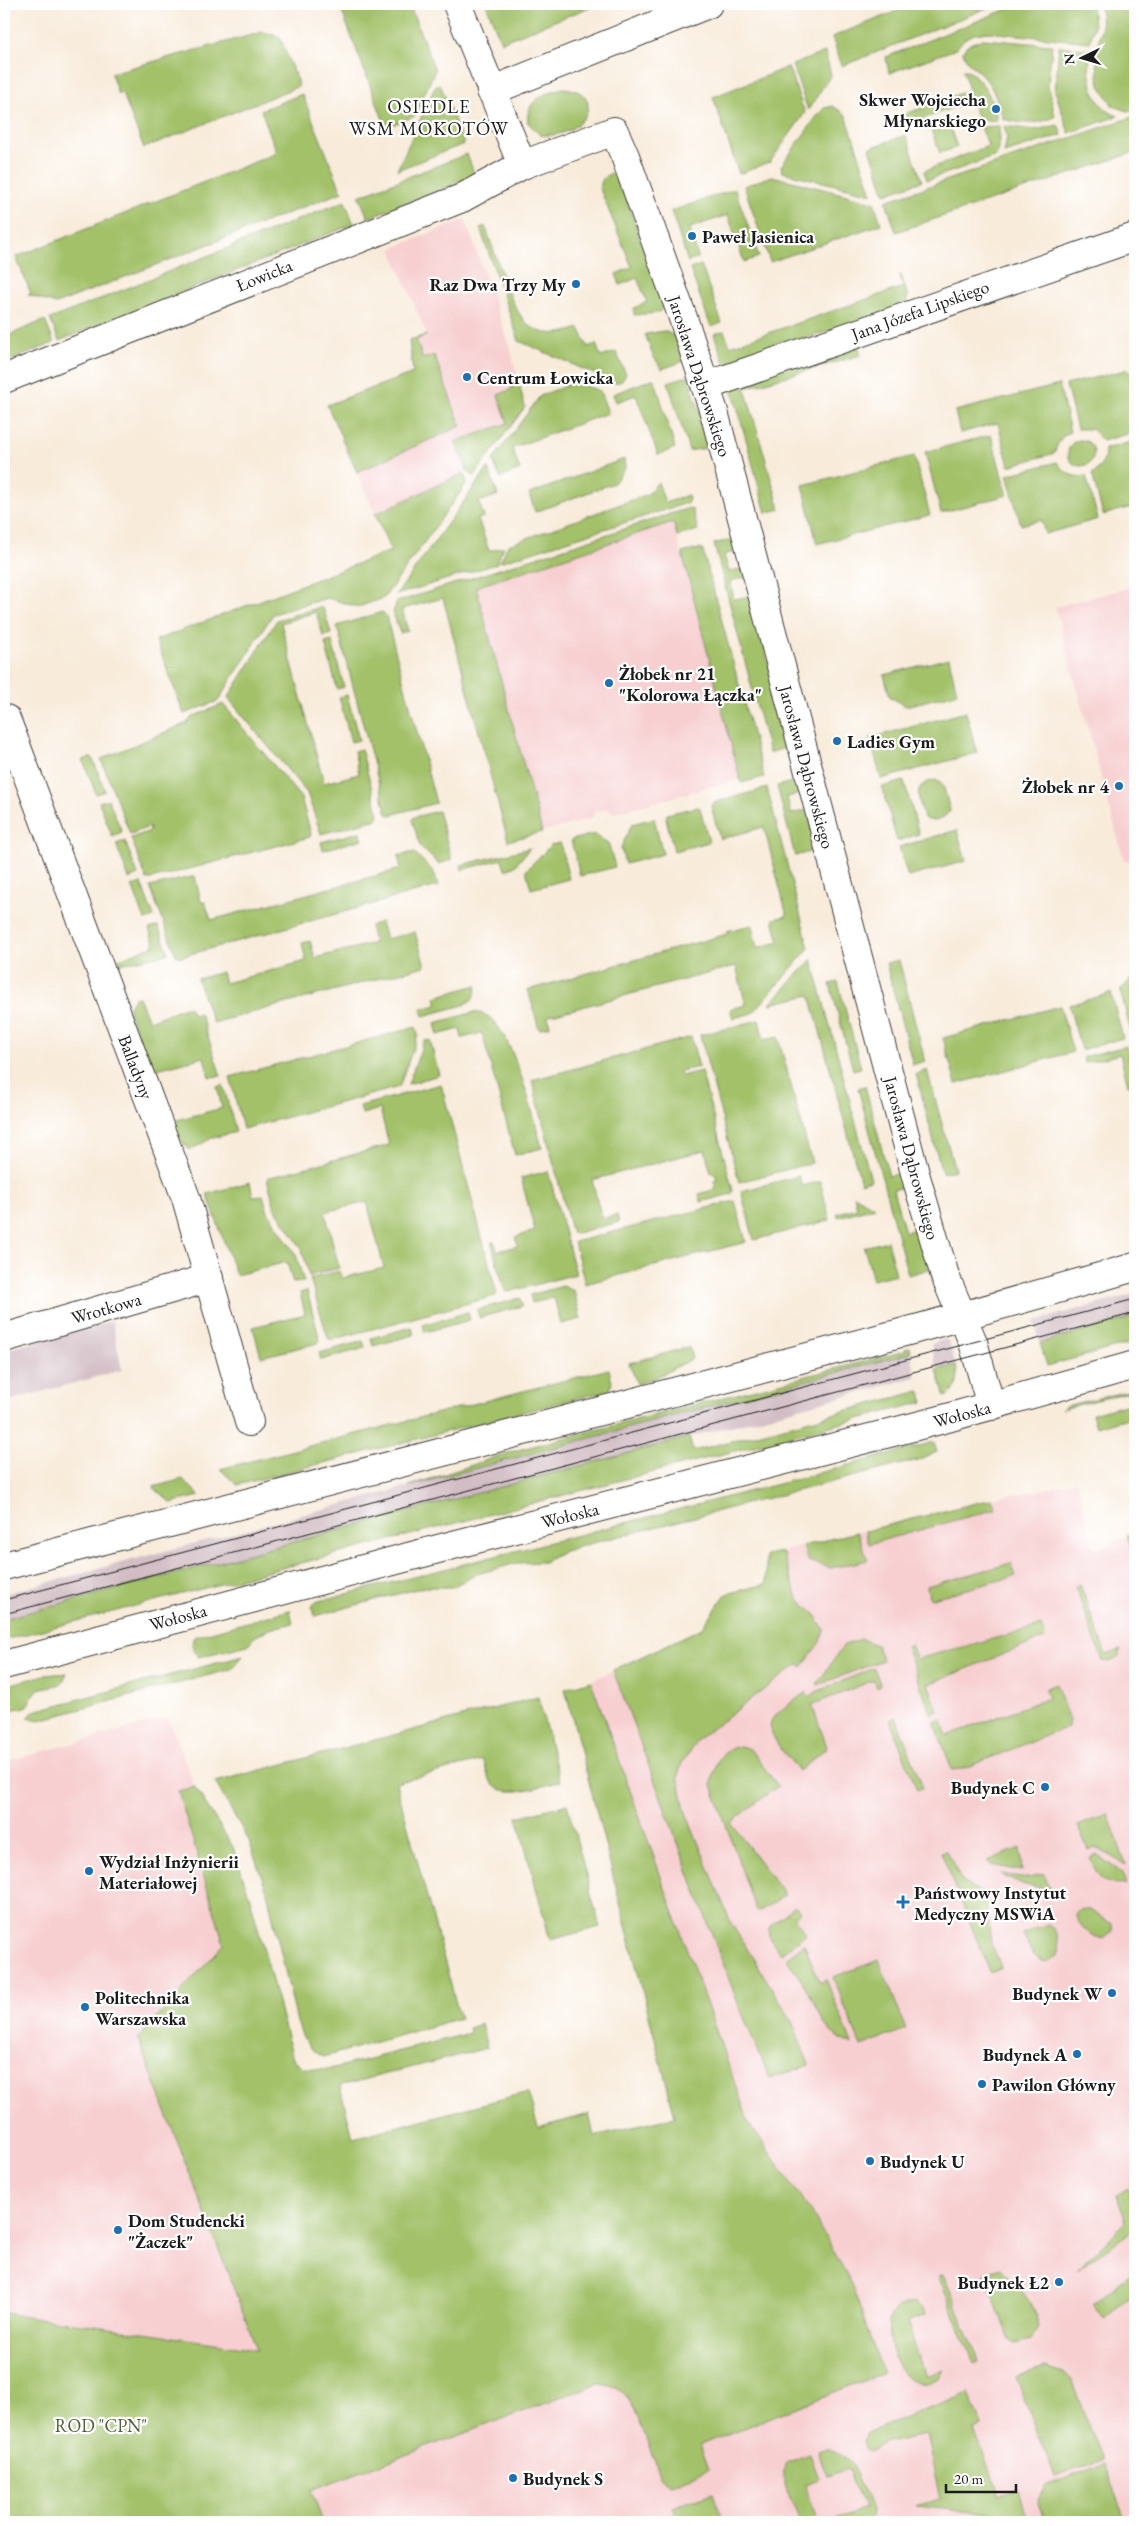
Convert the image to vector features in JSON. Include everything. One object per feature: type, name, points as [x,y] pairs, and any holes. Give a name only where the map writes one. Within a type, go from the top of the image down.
[{"type":"street","points":[[457,4],[522,165]]},
{"type":"street","points":[[491,91],[708,4]]},
{"type":"street","name":"Łowicka","points":[[4,379],[462,198],[522,165],[614,131]]},
{"type":"street","name":"Jarosława Dąbrowskiego","points":[[614,131],[628,165],[706,386],[914,1167],[945,1276],[962,1315],[991,1406]]},
{"type":"street","name":"Jana Józefa Lipskiego","points":[[706,386],[1135,237]]},
{"type":"street","name":"Balladyny","points":[[5,719],[186,1198],[248,1422]]},
{"type":"street","points":[[4,1566],[962,1315],[1135,1267]]},
{"type":"street","name":"Wrotkowa","points":[[4,1338],[209,1278]]},
{"type":"street","name":"Wołoska","points":[[4,1665],[444,1547],[991,1406],[1135,1365]]},
{"type":"shaded area","points":[[465,219],[510,347],[525,407],[483,465],[375,514],[327,405],[413,373],[409,340],[427,335],[391,249]]},
{"type":"shaded area","name":"Żłobek nr 21 \"Kolorowa Łączka\"","points":[[673,522],[740,779],[614,813],[607,809],[596,812],[591,819],[542,832],[476,587]]},
{"type":"shaded area","name":"Żłobek nr 4","points":[[1135,586],[1135,858],[1124,861],[1055,607]]},
{"type":"shaded area","points":[[1135,1294],[1135,1317],[1040,1343],[1034,1321]]},
{"type":"shaded area","points":[[112,1321],[122,1370],[4,1402],[4,1350]]},
{"type":"shaded area","points":[[945,1339],[949,1342],[956,1365],[937,1370],[931,1344]]},
{"type":"shaded area","points":[[911,1353],[916,1377],[4,1619],[4,1594]]},
{"type":"shaded area","name":"Państwowy Instytut Medyczny MSWiA","points":[[1077,1481],[1094,1550],[1135,1533],[1135,2522],[323,2522],[311,2490],[600,2383],[883,2373],[849,2278],[811,2212],[749,2123],[591,1681],[702,1628],[726,1594],[766,1584],[766,1555],[1005,1495],[1038,1491]]},
{"type":"shaded area","name":"Politechnika Warszawska","points":[[168,1718],[195,1787],[178,1792],[224,1944],[138,2039],[257,2349],[4,2313],[4,1762]]},
{"type":"green space","points":[[339,4],[409,4],[435,70],[415,116],[386,127]]},
{"type":"green space","points":[[486,4],[598,4],[501,42]]},
{"type":"green space","points":[[915,4],[997,4],[842,66],[832,37]]},
{"type":"green space","points":[[1020,4],[1092,4],[1094,27],[1090,42],[988,32],[974,34],[964,39],[956,49],[889,73],[886,57]]},
{"type":"green space","points":[[1100,4],[1135,4],[1135,109],[1128,111],[1113,106],[1099,84],[1096,53],[1102,26]]},
{"type":"green space","points":[[263,32],[280,37],[299,86],[144,148],[122,93],[118,94],[111,73]]},
{"type":"green space","points":[[983,39],[1052,45],[1048,85],[1055,117],[1029,123],[1003,119],[993,91],[983,76],[969,63],[963,52],[967,45]]},
{"type":"green space","points":[[1059,46],[1090,50],[1090,79],[1096,97],[1109,112],[1118,116],[1069,133],[1055,91]]},
{"type":"green space","points":[[825,52],[831,75],[808,110],[792,65]]},
{"type":"green space","points":[[788,67],[805,113],[770,162],[739,174],[713,97]]},
{"type":"green space","points":[[963,70],[973,74],[983,85],[991,98],[997,120],[979,121],[971,101],[907,125],[903,115],[969,90]]},
{"type":"green space","points":[[440,84],[464,144],[397,170],[436,85]]},
{"type":"green space","points":[[563,88],[577,91],[585,97],[588,106],[586,114],[579,123],[569,130],[556,135],[540,135],[528,123],[530,109],[533,103],[543,95]]},
{"type":"green space","points":[[302,94],[342,192],[56,304],[28,295],[31,294],[16,257],[277,153],[261,110]]},
{"type":"green space","points":[[833,106],[846,115],[872,194],[782,172],[781,166],[820,112],[824,108]]},
{"type":"green space","points":[[1135,116],[1135,152],[896,232],[886,201]]},
{"type":"green space","points":[[947,119],[957,147],[940,153],[929,125]]},
{"type":"green space","points":[[1058,125],[1062,135],[1004,153],[1007,138],[1004,126],[1035,130]]},
{"type":"green space","points":[[999,126],[1000,140],[996,156],[927,180],[924,171],[988,146],[981,127]]},
{"type":"green space","points":[[906,135],[922,181],[885,194],[870,148]]},
{"type":"green space","points":[[467,154],[475,176],[368,218],[359,196]]},
{"type":"green space","points":[[613,173],[618,175],[664,307],[658,313],[634,315],[634,308],[647,302],[637,278],[620,285],[616,274],[632,267],[600,189],[604,178]]},
{"type":"green space","points":[[772,176],[874,202],[881,224],[770,262],[744,186]]},
{"type":"green space","points":[[735,189],[759,257],[744,262],[728,215],[690,228],[698,258],[688,262],[671,211]]},
{"type":"green space","points":[[345,201],[354,224],[59,341],[50,319]]},
{"type":"green space","points":[[485,226],[508,291],[514,304],[528,324],[538,330],[549,333],[563,333],[579,328],[588,347],[596,344],[601,357],[616,352],[626,374],[622,381],[615,383],[519,341],[480,228]]},
{"type":"green space","points":[[701,265],[722,323],[711,327],[690,269]]},
{"type":"green space","points":[[900,275],[908,297],[904,306],[727,365],[724,362],[714,334],[724,331],[730,346],[903,287]]},
{"type":"green space","points":[[45,320],[54,343],[4,363],[4,337]]},
{"type":"green space","points":[[664,331],[675,336],[684,361],[662,369],[653,356],[645,334]]},
{"type":"green space","points":[[427,335],[416,340],[423,359],[434,355],[461,426],[357,472],[327,405],[413,373],[409,340]]},
{"type":"green space","points":[[857,342],[861,355],[745,388],[780,509],[766,513],[731,384]]},
{"type":"green space","points":[[1129,369],[1135,392],[1135,432],[1102,441],[1092,429],[1077,429],[1066,385]]},
{"type":"green space","points":[[688,376],[710,443],[707,448],[689,451],[668,382]]},
{"type":"green space","points":[[518,379],[525,407],[474,476],[468,471],[455,442],[508,423],[498,395],[512,389],[511,382]]},
{"type":"green space","points":[[652,379],[655,380],[675,448],[658,455],[636,395],[616,402],[613,394]]},
{"type":"green space","points":[[575,382],[600,391],[608,413],[512,448],[520,470],[500,478],[493,460],[540,396]]},
{"type":"green space","points":[[1059,385],[1070,432],[1060,440],[1055,453],[1009,466],[998,423],[960,433],[955,411]]},
{"type":"green space","points":[[991,435],[1007,495],[941,513],[925,452]]},
{"type":"green space","points":[[1081,440],[1090,444],[1094,453],[1090,462],[1081,466],[1072,462],[1068,453],[1072,444]]},
{"type":"green space","points":[[1135,441],[1135,506],[1103,515],[1092,474],[1102,463],[1105,457],[1105,449]]},
{"type":"green space","points":[[914,456],[930,515],[817,544],[803,485]]},
{"type":"green space","points":[[624,459],[625,468],[614,483],[535,512],[529,494]]},
{"type":"green space","points":[[1057,462],[1063,470],[1070,474],[1086,476],[1098,519],[1045,534],[1041,520],[1021,525],[1007,475]]},
{"type":"green space","points":[[488,468],[498,495],[479,502],[484,517],[478,519],[489,551],[504,547],[496,564],[396,595]]},
{"type":"green space","points":[[464,473],[467,483],[384,598],[358,607],[327,598],[273,614],[218,701],[184,714],[156,640],[391,551],[375,514]]},
{"type":"green space","points":[[658,482],[665,503],[688,495],[687,503],[500,562],[508,545],[648,494]]},
{"type":"green space","points":[[689,508],[692,509],[698,530],[677,536],[673,522],[476,587],[542,832],[508,841],[443,598],[402,609],[408,631],[400,633],[393,613],[397,602]]},
{"type":"green space","points":[[737,538],[740,550],[724,555],[729,572],[745,568],[747,577],[730,581],[734,599],[752,596],[789,747],[769,753],[714,544]]},
{"type":"green space","points":[[702,548],[764,777],[741,783],[682,553]]},
{"type":"green space","points":[[320,607],[324,610],[331,634],[323,636],[316,612],[281,623],[324,783],[359,774],[354,751],[361,749],[379,815],[377,819],[321,834],[307,793],[228,698],[277,620]]},
{"type":"green space","points":[[382,612],[386,616],[436,803],[390,815],[387,814],[337,626]]},
{"type":"green space","points":[[332,641],[344,687],[337,689],[325,643]]},
{"type":"green space","points":[[949,658],[957,693],[906,706],[890,697],[884,675]]},
{"type":"green space","points":[[347,695],[359,740],[351,742],[339,697]]},
{"type":"green space","points":[[223,704],[301,798],[311,834],[310,837],[147,880],[131,838],[150,831],[149,827],[130,834],[101,759],[187,723],[192,717]]},
{"type":"green space","points":[[966,712],[977,753],[881,779],[870,738]]},
{"type":"green space","points":[[92,757],[105,791],[96,794],[83,760]]},
{"type":"green space","points":[[799,780],[803,793],[787,797],[791,814],[807,810],[817,850],[795,856],[777,786]]},
{"type":"green space","points":[[936,780],[943,785],[950,810],[942,819],[932,821],[924,818],[918,793],[922,785]]},
{"type":"green space","points":[[904,781],[919,834],[897,841],[882,787]]},
{"type":"green space","points":[[767,788],[809,948],[753,1013],[733,1018],[730,1009],[746,1005],[736,966],[548,1016],[550,1026],[539,1029],[528,990],[727,934],[727,931],[752,925],[757,948],[779,942],[773,919],[787,916],[764,827],[720,839],[711,806],[713,803]]},
{"type":"green space","points":[[108,799],[122,832],[112,836],[99,802]]},
{"type":"green space","points":[[697,807],[700,808],[709,842],[674,851],[666,818],[667,814]]},
{"type":"green space","points":[[438,811],[452,860],[438,864],[420,846],[412,820],[414,817]]},
{"type":"green space","points":[[654,818],[663,854],[625,864],[621,848],[632,824]]},
{"type":"green space","points":[[957,830],[966,861],[908,877],[899,847]]},
{"type":"green space","points":[[360,832],[363,839],[323,850],[321,842]]},
{"type":"green space","points":[[594,834],[609,845],[615,867],[580,876],[571,840]]},
{"type":"green space","points":[[125,841],[138,875],[129,879],[116,844]]},
{"type":"green space","points":[[560,843],[569,879],[531,889],[526,870],[551,845]]},
{"type":"green space","points":[[530,848],[514,867],[505,870],[502,859],[462,870],[461,865]]},
{"type":"green space","points":[[414,852],[434,872],[438,886],[180,957],[176,955],[150,887],[195,876],[201,902],[205,902],[211,920],[401,869],[398,856]]},
{"type":"green space","points":[[141,883],[154,917],[145,920],[132,886]]},
{"type":"green space","points":[[381,922],[386,939],[415,932],[425,966],[213,1023],[197,979],[222,972],[225,983],[306,961],[302,943],[310,941],[315,958],[374,943],[370,926]]},
{"type":"green space","points":[[158,926],[168,951],[167,954],[120,964],[119,959],[155,945],[149,929]]},
{"type":"green space","points":[[812,959],[871,1180],[861,1183],[810,995],[770,1004]]},
{"type":"green space","points":[[899,960],[925,1061],[913,1065],[886,963]]},
{"type":"green space","points":[[1135,975],[1135,1047],[1120,990]]},
{"type":"green space","points":[[838,982],[861,1068],[853,1070],[830,984]]},
{"type":"green space","points":[[477,985],[474,998],[464,1005],[423,1016],[421,1009],[437,1005],[435,997]]},
{"type":"green space","points":[[1111,993],[1123,1038],[1081,1050],[1069,1005]]},
{"type":"green space","points":[[139,997],[149,1021],[185,1007],[189,1007],[193,1015],[200,1013],[221,1076],[209,1077],[204,1057],[157,1069],[173,1121],[222,1108],[217,1087],[223,1085],[236,1132],[212,1138],[190,1150],[178,1137],[129,1014],[129,1006],[134,998]]},
{"type":"green space","points":[[1060,1006],[1073,1052],[956,1084],[943,1038]]},
{"type":"green space","points":[[475,1012],[489,1017],[507,1041],[522,1078],[542,1148],[515,1155],[482,1033],[462,1038],[460,1029],[438,1035],[435,1023]]},
{"type":"green space","points":[[759,1020],[764,1040],[778,1037],[812,1163],[739,1182],[700,1035]]},
{"type":"green space","points":[[416,1027],[418,1035],[399,1087],[243,1129],[230,1077]]},
{"type":"green space","points":[[691,1037],[699,1067],[680,1071],[681,1076],[701,1071],[733,1191],[731,1194],[701,1202],[699,1194],[716,1189],[714,1181],[717,1180],[715,1173],[711,1173],[705,1150],[592,1180],[602,1219],[617,1215],[619,1222],[572,1234],[532,1080]]},
{"type":"green space","points":[[430,1040],[439,1075],[408,1084],[424,1041]]},
{"type":"green space","points":[[1126,1046],[1135,1083],[1128,1085],[1120,1054],[1084,1063],[1083,1057]]},
{"type":"green space","points":[[927,1070],[955,1170],[942,1173],[916,1074]]},
{"type":"green space","points":[[441,1084],[497,1294],[331,1340],[328,1338],[310,1279],[339,1271],[342,1278],[384,1268],[367,1202],[325,1212],[339,1268],[309,1276],[302,1249],[275,1208],[267,1178],[389,1145],[380,1109],[362,1114],[360,1106]]},
{"type":"green space","points":[[865,1086],[889,1176],[904,1172],[907,1186],[893,1190],[905,1232],[919,1228],[930,1269],[908,1275],[858,1088]]},
{"type":"green space","points":[[548,1171],[576,1274],[508,1292],[505,1291],[491,1242],[494,1241],[497,1251],[518,1246],[515,1237],[535,1231],[521,1178]]},
{"type":"green space","points":[[799,1176],[802,1186],[820,1181],[830,1220],[754,1240],[741,1191]]},
{"type":"green space","points":[[250,1182],[253,1196],[263,1195],[268,1212],[296,1255],[304,1282],[293,1283],[287,1262],[236,1275],[207,1194]]},
{"type":"green space","points":[[854,1195],[875,1207],[838,1217],[837,1213],[857,1208]]},
{"type":"green space","points":[[735,1201],[746,1242],[585,1284],[574,1242]]},
{"type":"green space","points":[[887,1241],[896,1274],[873,1280],[864,1247]]},
{"type":"green space","points":[[563,1286],[574,1291],[581,1319],[561,1324],[554,1298],[532,1303],[530,1295]]},
{"type":"green space","points":[[307,1291],[320,1340],[318,1343],[261,1357],[253,1327],[305,1314],[300,1293]]},
{"type":"green space","points":[[520,1298],[522,1306],[479,1318],[477,1310]]},
{"type":"green space","points":[[468,1312],[470,1320],[425,1332],[423,1325]]},
{"type":"green space","points":[[1135,1317],[1135,1342],[1047,1366],[1040,1343]]},
{"type":"green space","points":[[412,1327],[414,1335],[373,1346],[371,1338]]},
{"type":"green space","points":[[363,1341],[365,1348],[321,1360],[319,1353]]},
{"type":"green space","points":[[689,1347],[692,1359],[655,1378],[637,1384],[629,1363]]},
{"type":"green space","points":[[910,1347],[911,1353],[409,1486],[514,1451],[905,1351],[905,1349]]},
{"type":"green space","points":[[956,1365],[957,1384],[953,1391],[945,1397],[937,1370]]},
{"type":"green space","points":[[609,1369],[612,1383],[610,1390],[237,1485],[220,1469]]},
{"type":"green space","points":[[1135,1389],[1135,1395],[1129,1392],[1062,1409],[1065,1406]]},
{"type":"green space","points":[[920,1391],[924,1402],[4,1640],[4,1619],[689,1437],[693,1451]]},
{"type":"green space","points":[[1129,1404],[1135,1408],[1135,1416],[1096,1427],[1092,1414]]},
{"type":"green space","points":[[934,1442],[937,1452],[922,1459],[581,1546],[565,1551],[544,1562],[517,1563],[477,1574],[452,1587],[424,1587],[315,1616],[312,1607],[315,1602],[782,1483]]},
{"type":"green space","points":[[183,1479],[200,1496],[171,1503],[153,1487]]},
{"type":"green space","points":[[992,1499],[996,1509],[869,1544],[865,1531]]},
{"type":"green space","points":[[857,1532],[868,1560],[831,1568],[808,1561],[803,1546]]},
{"type":"green space","points":[[1135,1533],[1135,1559],[1127,1535]]},
{"type":"green space","points":[[782,1552],[798,1599],[816,1615],[824,1630],[820,1642],[802,1667],[798,1664],[697,1740],[682,1763],[678,1775],[685,1810],[731,1923],[791,2019],[809,2065],[770,2079],[739,2006],[613,1670],[702,1628],[726,1594],[766,1584],[766,1555]]},
{"type":"green space","points":[[1011,1563],[1016,1576],[929,1599],[927,1586]]},
{"type":"green space","points":[[1080,1584],[1106,1655],[1121,1650],[1115,1660],[1103,1661],[1075,1586]]},
{"type":"green space","points":[[290,1610],[293,1623],[262,1632],[248,1645],[198,1657],[192,1646],[193,1638],[197,1636]]},
{"type":"green space","points":[[1041,1626],[1045,1638],[928,1684],[938,1711],[931,1714],[906,1646],[911,1644],[917,1659]]},
{"type":"green space","points":[[861,1639],[876,1645],[883,1660],[818,1685],[844,1645]]},
{"type":"green space","points":[[243,1656],[232,1669],[40,1720],[28,1718],[34,1711]]},
{"type":"green space","points":[[874,1668],[881,1686],[877,1688],[874,1680],[812,1705],[827,1747],[799,1771],[773,1737],[771,1723],[774,1717],[806,1692],[810,1697],[816,1692]]},
{"type":"green space","points":[[67,1673],[62,1684],[38,1689],[26,1707],[4,1711],[4,1686],[45,1675]]},
{"type":"green space","name":"ROD \"CPN\"","points":[[591,1681],[749,2123],[811,2212],[849,2278],[883,2373],[700,2445],[709,2469],[670,2484],[660,2478],[637,2416],[625,2395],[617,2388],[600,2383],[311,2490],[323,2522],[4,2522],[4,2313],[257,2349],[138,2039],[224,1944],[178,1791],[195,1787],[233,1847],[250,1898],[293,2059],[304,2068],[330,2069],[470,2033],[468,2028],[481,2024],[487,2048],[340,2086],[353,2138],[528,2092],[538,2128],[589,2114],[594,2136],[675,2117],[565,1689]]},
{"type":"green space","points":[[1056,1684],[1069,1720],[1068,1727],[962,1769],[952,1770],[934,1722],[941,1719],[947,1736],[1048,1698],[1044,1689]]},
{"type":"green space","points":[[538,1697],[560,1782],[513,1791],[497,1788],[488,1777],[483,1760],[396,1783],[460,2018],[324,2057],[313,2051],[306,2043],[297,2022],[267,1892],[249,1841],[215,1782]]},
{"type":"green space","points":[[896,1717],[923,1788],[917,1790],[890,1720]]},
{"type":"green space","points":[[740,1746],[750,1749],[778,1786],[731,1823],[785,1895],[760,1911],[756,1910],[754,1905],[712,1785],[714,1772],[719,1760],[727,1751]]},
{"type":"green space","points":[[567,1804],[600,1927],[550,1940],[517,1817]]},
{"type":"green space","points":[[1108,1814],[1126,1865],[1095,1847],[1088,1850],[1078,1826]]},
{"type":"green space","points":[[1020,1848],[1022,1871],[991,1865],[987,1861]]},
{"type":"green space","points":[[947,1851],[962,1882],[985,1896],[991,1943],[1001,1967],[990,1972],[941,1852]]},
{"type":"green space","points":[[1097,1855],[1122,1873],[1126,1884],[1112,1884],[1099,1875],[1090,1858]]},
{"type":"green space","points":[[1000,1874],[1029,1878],[1044,1874],[1051,1889],[1025,1885]]},
{"type":"green space","points":[[795,1906],[800,1912],[794,1918],[806,1934],[781,1954],[771,1941],[769,1934],[770,1926]]},
{"type":"green space","points":[[1079,1909],[1090,1910],[1112,1924],[1113,1931],[1104,1939],[1094,1936],[1082,1927],[1077,1918],[1075,1914]]},
{"type":"green space","points":[[1048,1924],[1056,1934],[1059,1947],[1057,1956],[1047,1962],[1034,1955],[1023,1934]]},
{"type":"green space","points":[[804,1944],[820,1983],[826,1979],[852,2044],[834,2035],[829,2030],[807,1990],[786,1958]]},
{"type":"green space","points":[[879,1960],[906,2029],[861,2046],[833,1977]]},
{"type":"green space","points":[[1128,2188],[1135,2205],[1135,2229],[1076,2270],[1126,2222],[1117,2195]]},
{"type":"green space","points":[[1000,2268],[1019,2288],[1033,2309],[1039,2327],[1031,2340],[1014,2344],[1010,2340],[984,2274]]},
{"type":"green space","points":[[1135,2271],[1135,2294],[1103,2318],[1092,2303]]},
{"type":"green space","points":[[943,2273],[979,2361],[974,2363],[938,2275]]},
{"type":"green space","points":[[914,2302],[923,2308],[925,2315],[907,2322],[925,2376],[943,2369],[938,2378],[926,2383],[916,2382],[907,2377],[900,2369],[890,2346],[889,2323],[891,2316],[898,2306]]},
{"type":"green space","points":[[1044,2367],[1064,2373],[1071,2381],[1102,2460],[1055,2477],[1015,2377]]},
{"type":"green space","points":[[969,2393],[982,2426],[974,2430],[999,2495],[1018,2488],[1027,2522],[1016,2522],[991,2514],[915,2506],[940,2499],[926,2434],[883,2443],[871,2452],[866,2449],[863,2441],[867,2433]]},
{"type":"green space","points":[[827,2448],[837,2452],[851,2465],[861,2484],[872,2513],[870,2522],[826,2522],[864,2509],[848,2469],[827,2476],[818,2451]]},
{"type":"green space","points":[[810,2454],[819,2479],[805,2484],[819,2522],[800,2522],[785,2485],[784,2470],[786,2463]]},
{"type":"green space","points":[[1104,2464],[1126,2522],[1046,2522],[1038,2500],[1045,2486]]},
{"type":"green space","points":[[713,2493],[724,2522],[679,2522],[673,2507]]},
{"type":"tram line","points":[[4,1600],[1135,1299]]},
{"type":"tram line","points":[[4,1614],[1135,1313]]},
{"type":"place","name":"Skwer Wojciecha Młynarskiego","points":[[996,109]]},
{"type":"place","name":"Paweł Jasienica","points":[[692,236]]},
{"type":"place","name":"Raz Dwa Trzy My","points":[[576,284]]},
{"type":"place","name":"Centrum Łowicka","points":[[467,377]]},
{"type":"place","name":"Żłobek nr 21 \"Kolorowa Łączka\"","points":[[609,683]]},
{"type":"place","name":"Ladies Gym","points":[[837,741]]},
{"type":"place","name":"Żłobek nr 4","points":[[1119,786]]},
{"type":"place","name":"Budynek C","points":[[1045,1787]]},
{"type":"place","name":"Wydział Inżynierii Materiałowej","points":[[89,1871]]},
{"type":"place","name":"Państwowy Instytut Medyczny MSWiA","points":[[903,1902]]},
{"type":"place","name":"Budynek W","points":[[1112,1993]]},
{"type":"place","name":"Politechnika Warszawska","points":[[85,2007]]},
{"type":"place","name":"Budynek A","points":[[1077,2054]]},
{"type":"place","name":"Pawilon Główny","points":[[982,2084]]},
{"type":"place","name":"Budynek U","points":[[870,2161]]},
{"type":"place","name":"Dom Studencki \"Żaczek\"","points":[[118,2230]]},
{"type":"place","name":"Budynek Ł2","points":[[1059,2282]]},
{"type":"place","name":"Budynek S","points":[[513,2478]]},
{"type":"district","name":"OSIEDLE WSM MOKOTÓW","points":[[429,117]]}]
